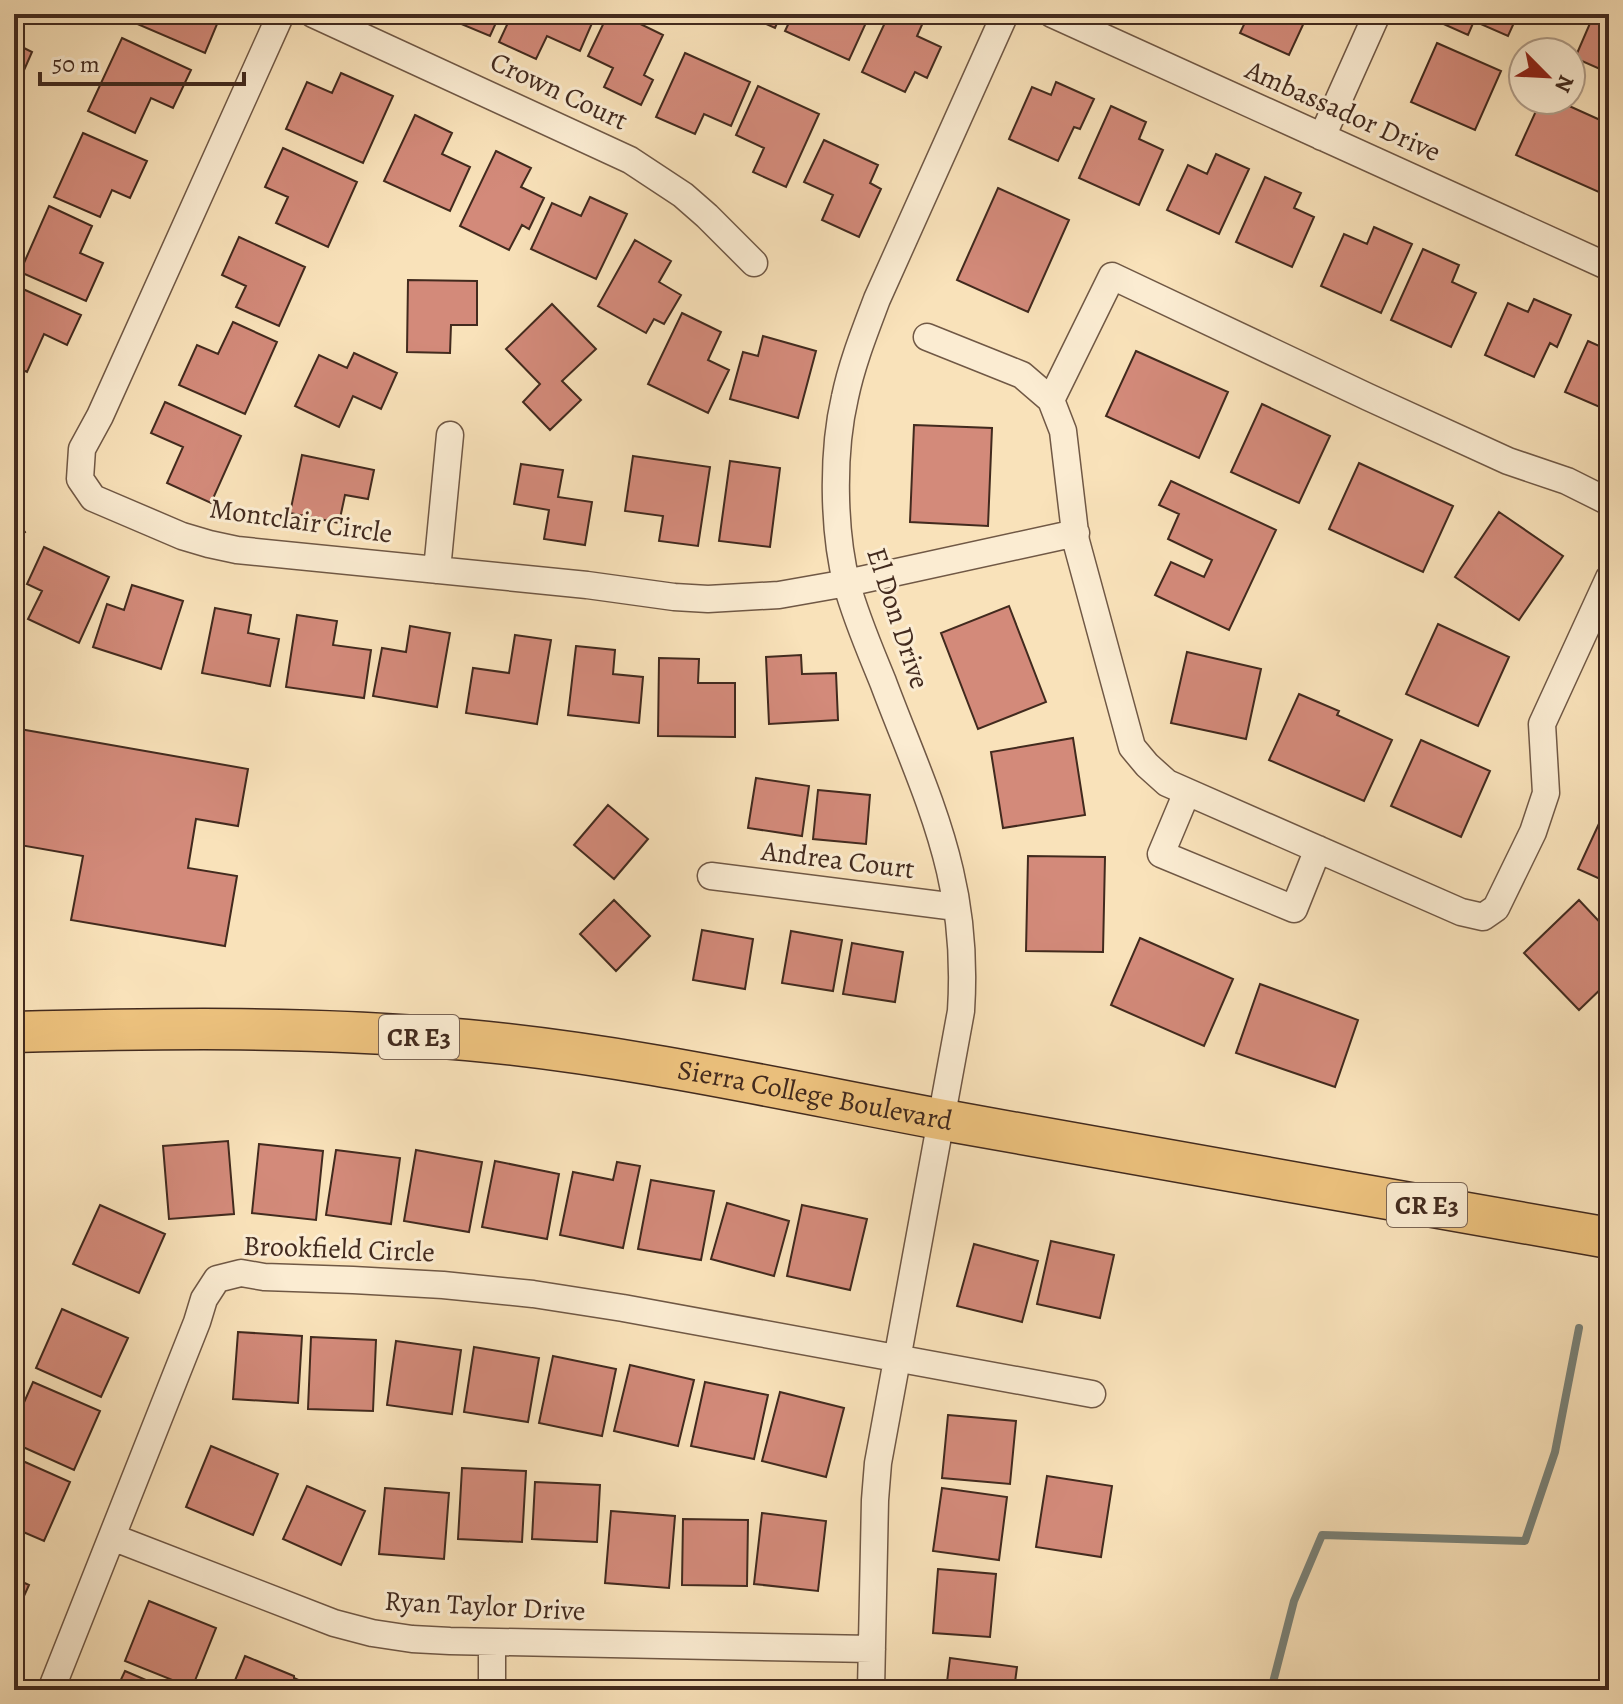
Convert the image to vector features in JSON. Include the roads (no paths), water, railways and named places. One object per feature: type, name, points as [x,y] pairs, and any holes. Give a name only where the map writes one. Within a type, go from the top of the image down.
[{"type":"main road","name":"Sierra College Boulevard","points":[[14,1032],[309,1030],[466,1040],[641,1063],[1609,1238]]},
{"type":"street","name":"Montclair Circle","points":[[281,14],[100,416],[82,449],[80,479],[93,498],[182,536],[268,554],[708,599],[779,595],[847,583],[1076,533]]},
{"type":"street","name":"Crown Court","points":[[313,14],[630,160],[683,195],[754,263]]},
{"type":"street","name":"El Don Drive","points":[[941,1119],[961,1011],[961,937],[951,874],[932,810],[847,583],[837,511],[839,440],[852,368],[877,299],[1005,14]]},
{"type":"street","name":"Ambassador Drive","points":[[1052,14],[1609,267]]},
{"type":"street","points":[[1322,137],[1377,14]]},
{"type":"street","points":[[1051,400],[1112,276],[1382,404],[1508,461],[1567,481],[1609,502]]},
{"type":"street","points":[[927,337],[1022,375],[1051,400],[1063,431],[1076,533],[1132,747],[1147,765],[1167,783],[1461,912],[1483,917],[1496,908],[1533,832],[1546,793],[1542,724],[1603,606],[1609,578]]},
{"type":"street","points":[[437,570],[450,435]]},
{"type":"street","points":[[1187,792],[1161,854],[1294,909],[1318,849]]},
{"type":"street","name":"Andrea Court","points":[[711,876],[956,907]]},
{"type":"street","points":[[871,1690],[878,1463],[941,1119]]},
{"type":"street","name":"Brookfield Circle","points":[[51,1690],[204,1299],[217,1279],[241,1273],[533,1294],[1092,1394]]},
{"type":"street","name":"Ryan Taylor Drive","points":[[112,1537],[297,1611],[372,1633],[412,1639],[872,1649]]},
{"type":"street","points":[[492,1642],[492,1690]]},
{"type":"waterway","points":[[1271,1690],[1294,1601],[1322,1535],[1525,1541],[1555,1452],[1579,1328]]}]
